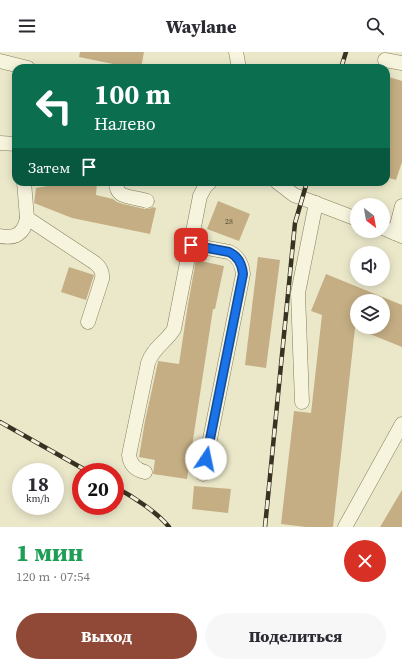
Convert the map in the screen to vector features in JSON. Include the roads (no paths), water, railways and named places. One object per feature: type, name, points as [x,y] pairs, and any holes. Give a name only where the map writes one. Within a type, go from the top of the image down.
[{"type":"street","points":[[236,52],[238,64]]},
{"type":"street","points":[[385,60],[402,64]]},
{"type":"street","points":[[0,61],[12,64]]},
{"type":"street","points":[[0,143],[12,144]]},
{"type":"street","points":[[0,236],[11,237],[20,233],[26,225],[24,186]]},
{"type":"street","points":[[116,186],[118,192],[122,195],[147,201]]},
{"type":"street","points":[[145,472],[132,465],[129,455],[148,363],[152,354],[174,329],[200,196],[206,186]]},
{"type":"street","points":[[282,186],[294,195],[350,216]]},
{"type":"street","points":[[302,402],[298,293],[316,203]]},
{"type":"street","points":[[393,232],[402,206]]},
{"type":"street","points":[[26,218],[95,263],[101,270],[102,279],[88,322]]},
{"type":"street","points":[[191,245],[234,254],[243,268],[203,474]]},
{"type":"street","points":[[345,527],[402,424]]},
{"type":"railway","points":[[342,64],[346,52]]},
{"type":"railway","points":[[265,527],[295,223],[306,186]]},
{"type":"railway","points":[[0,422],[73,463]]},
{"type":"railway","points":[[124,492],[144,505],[164,521],[169,527]]}]
